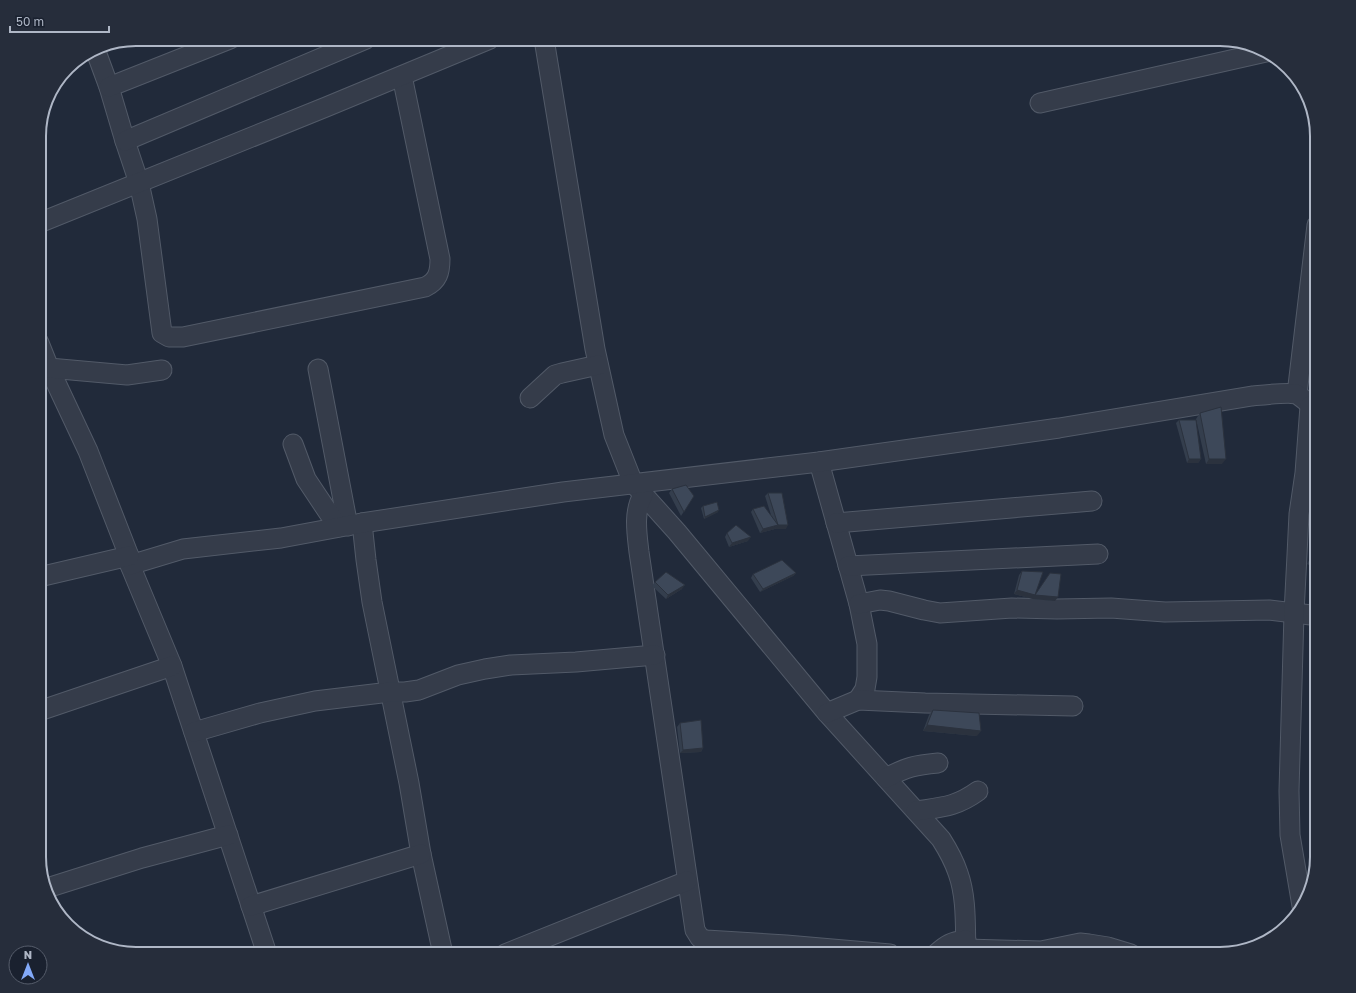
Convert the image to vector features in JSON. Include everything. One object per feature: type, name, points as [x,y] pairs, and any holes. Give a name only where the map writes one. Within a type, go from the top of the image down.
[{"type":"street","points":[[109,87],[212,46]]},
{"type":"street","points":[[125,141],[349,46]]},
{"type":"street","points":[[46,220],[473,46]]},
{"type":"street","points":[[545,46],[598,365],[614,435],[638,489],[677,532],[827,713],[941,839],[951,855],[963,891],[966,947]]},
{"type":"street","points":[[1040,103],[1257,54]]},
{"type":"street","points":[[97,55],[109,87],[139,183],[147,219],[162,333],[169,337],[183,337],[425,287],[433,283],[438,276],[440,259],[402,76]]},
{"type":"street","points":[[46,360],[88,450],[129,561],[172,666],[265,947]]},
{"type":"street","points":[[1303,891],[1290,836],[1289,791],[1294,613],[1299,514],[1305,473],[1310,363]]},
{"type":"street","points":[[530,398],[555,375],[562,372],[598,365]]},
{"type":"street","points":[[49,368],[127,375],[162,370]]},
{"type":"street","points":[[318,369],[349,525],[366,560],[371,595],[409,783],[421,854],[441,947]]},
{"type":"street","points":[[46,576],[129,561],[183,549],[281,538],[349,525],[563,492],[638,489],[1059,428],[1252,396],[1277,394],[1308,403]]},
{"type":"street","points":[[293,444],[306,479],[349,525]]},
{"type":"street","points":[[819,462],[859,604],[867,644],[868,664],[865,690],[858,700]]},
{"type":"street","points":[[638,489],[639,502],[636,526],[695,930],[700,938],[706,940],[809,947]]},
{"type":"street","points":[[836,523],[1092,501]]},
{"type":"street","points":[[848,566],[1098,554]]},
{"type":"street","points":[[859,604],[880,600],[940,613],[1012,608],[1111,608],[1165,612],[1269,610],[1310,615]]},
{"type":"street","points":[[194,732],[260,712],[315,701],[419,690],[458,675],[511,664],[576,662],[655,655]]},
{"type":"street","points":[[46,709],[172,666]]},
{"type":"street","points":[[827,713],[858,700],[1072,706]]},
{"type":"street","points":[[886,778],[912,766],[938,763]]},
{"type":"street","points":[[916,811],[954,804],[968,799],[978,791]]},
{"type":"street","points":[[51,887],[155,854],[228,835]]},
{"type":"street","points":[[251,906],[421,854]]},
{"type":"street","points":[[522,947],[687,881]]},
{"type":"street","points":[[944,947],[953,941],[964,947]]},
{"type":"street","points":[[1060,947],[1080,943],[1108,947]]},
{"type":"building","points":[[1221,407],[1226,459],[1209,459],[1200,413]]},
{"type":"building","points":[[1179,420],[1196,420],[1201,459],[1189,459]]},
{"type":"building","points":[[686,485],[694,496],[684,512],[672,489]]},
{"type":"building","points":[[768,493],[782,493],[788,525],[778,525]]},
{"type":"building","points":[[717,502],[719,510],[705,517],[703,506]]},
{"type":"building","points":[[764,506],[778,525],[763,529],[753,509]]},
{"type":"building","points":[[736,525],[751,537],[732,543],[727,533]]},
{"type":"building","points":[[782,560],[796,573],[763,589],[753,574]]},
{"type":"building","points":[[1022,571],[1043,572],[1035,595],[1017,590]]},
{"type":"building","points":[[666,572],[685,585],[668,595],[655,582]]},
{"type":"building","points":[[1050,573],[1061,574],[1058,597],[1035,595]]},
{"type":"building","points":[[933,710],[979,713],[981,731],[927,725]]},
{"type":"building","points":[[701,720],[703,748],[683,750],[680,723]]}]
